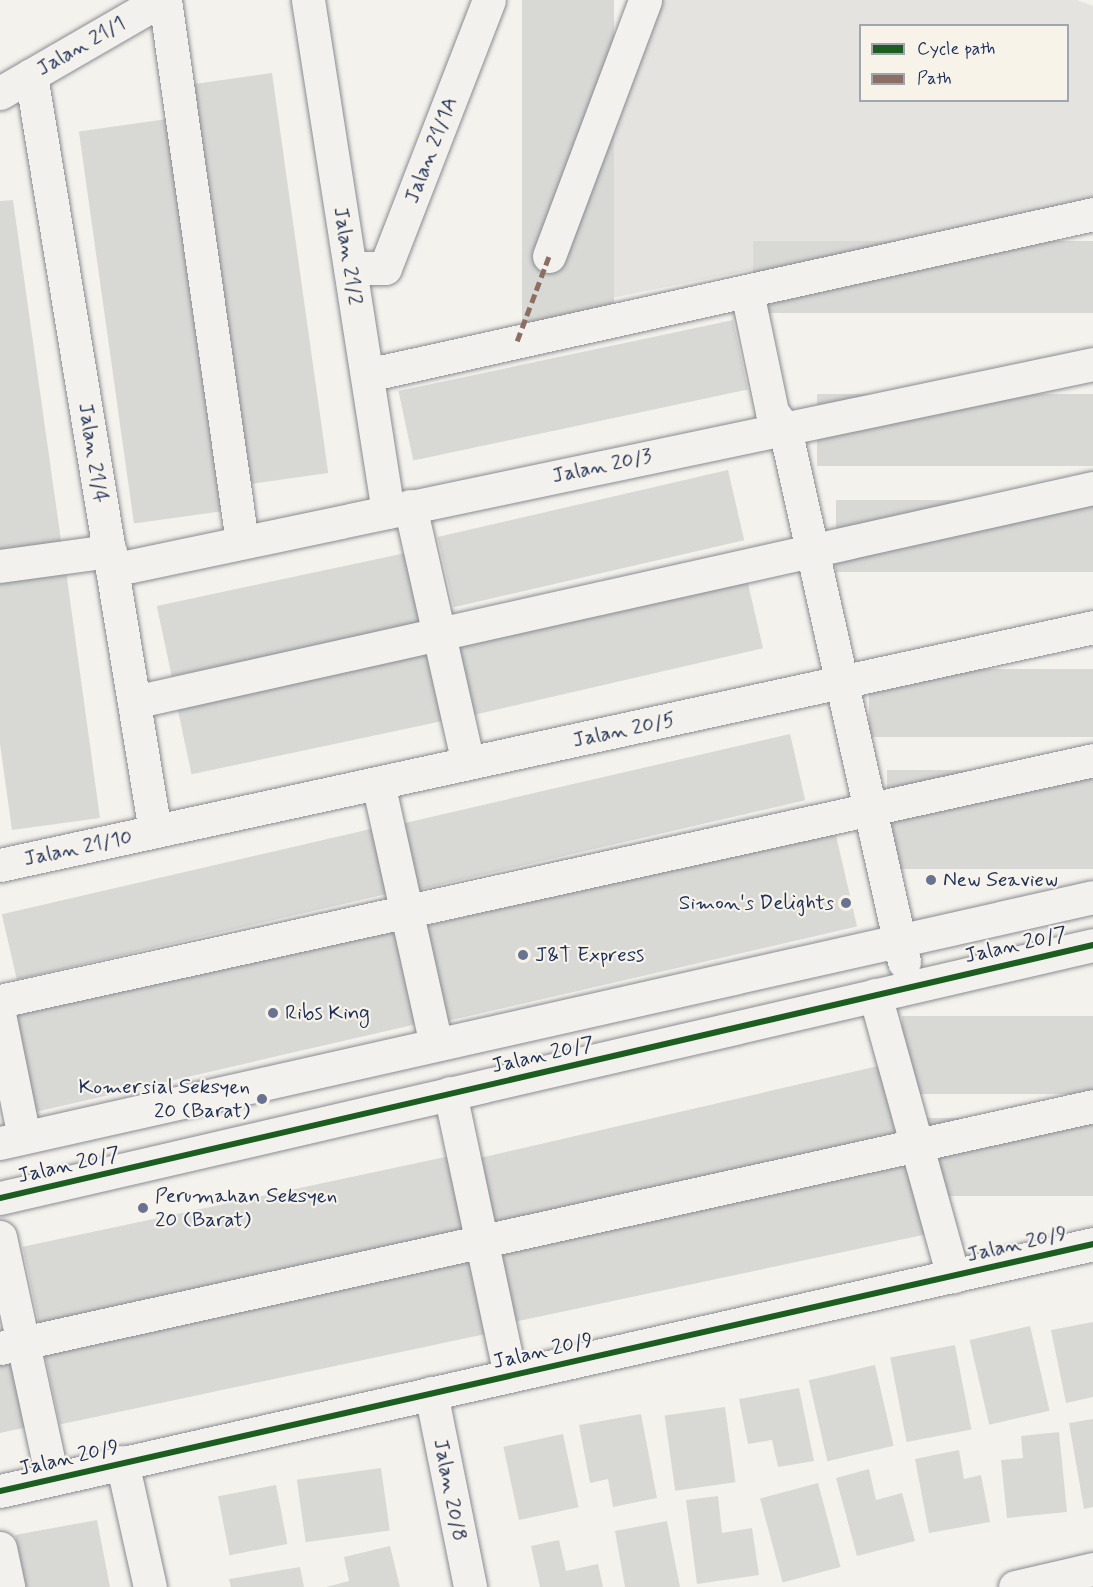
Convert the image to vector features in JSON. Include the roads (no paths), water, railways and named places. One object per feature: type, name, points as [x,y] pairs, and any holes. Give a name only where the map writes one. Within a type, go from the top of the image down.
[{"type":"street","name":"Jalan 21/1","points":[[0,93],[163,0]]},
{"type":"street","points":[[163,0],[242,542]]},
{"type":"street","name":"Jalan 21/2","points":[[308,0],[367,375],[399,509],[438,633],[468,763]]},
{"type":"street","name":"Jalan 21/1A","points":[[350,268],[385,268],[489,0]]},
{"type":"street","points":[[549,256],[645,0]]},
{"type":"street","name":"Jalan 21/4","points":[[31,75],[155,831]]},
{"type":"street","points":[[367,375],[1093,214]]},
{"type":"street","points":[[747,292],[772,412],[786,429],[909,987]]},
{"type":"street","name":"Jalan 20/3","points":[[0,566],[111,561],[242,542],[1093,364]]},
{"type":"street","points":[[134,702],[1093,488]]},
{"type":"street","name":"Jalan 20/5","points":[[155,831],[1093,627]]},
{"type":"street","points":[[0,1001],[1093,760]]},
{"type":"street","points":[[378,783],[436,1044]]},
{"type":"street","name":"Jalan 21/10","points":[[0,865],[155,831]]},
{"type":"street","name":"Jalan 20/7","points":[[12,1140],[1093,897]]},
{"type":"street","name":"Jalan 20/7","points":[[0,1198],[1093,945]]},
{"type":"street","points":[[875,995],[954,1276]]},
{"type":"street","points":[[0,1019],[12,1140]]},
{"type":"street","points":[[450,1094],[510,1375]]},
{"type":"street","points":[[11,1345],[1093,1106]]},
{"type":"street","points":[[0,1237],[11,1345],[52,1478]]},
{"type":"street","name":"Jalan 20/9","points":[[0,1491],[1093,1244]]},
{"type":"street","name":"Jalan 20/8","points":[[431,1393],[470,1587]]},
{"type":"street","points":[[122,1462],[150,1587]]},
{"type":"street","points":[[0,1548],[8,1587]]},
{"type":"street","points":[[1033,1585],[1093,1569]]},
{"type":"place","name":"New Seaview","points":[[931,880]]},
{"type":"place","name":"Simon's Delights","points":[[846,903]]},
{"type":"place","name":"J&T Express","points":[[523,955]]},
{"type":"place","name":"Ribs King","points":[[273,1013]]},
{"type":"place","name":"Komersial Seksyen 20 (Barat)","points":[[262,1099]]},
{"type":"place","name":"Perumahan Seksyen 20 (Barat)","points":[[143,1208]]}]
